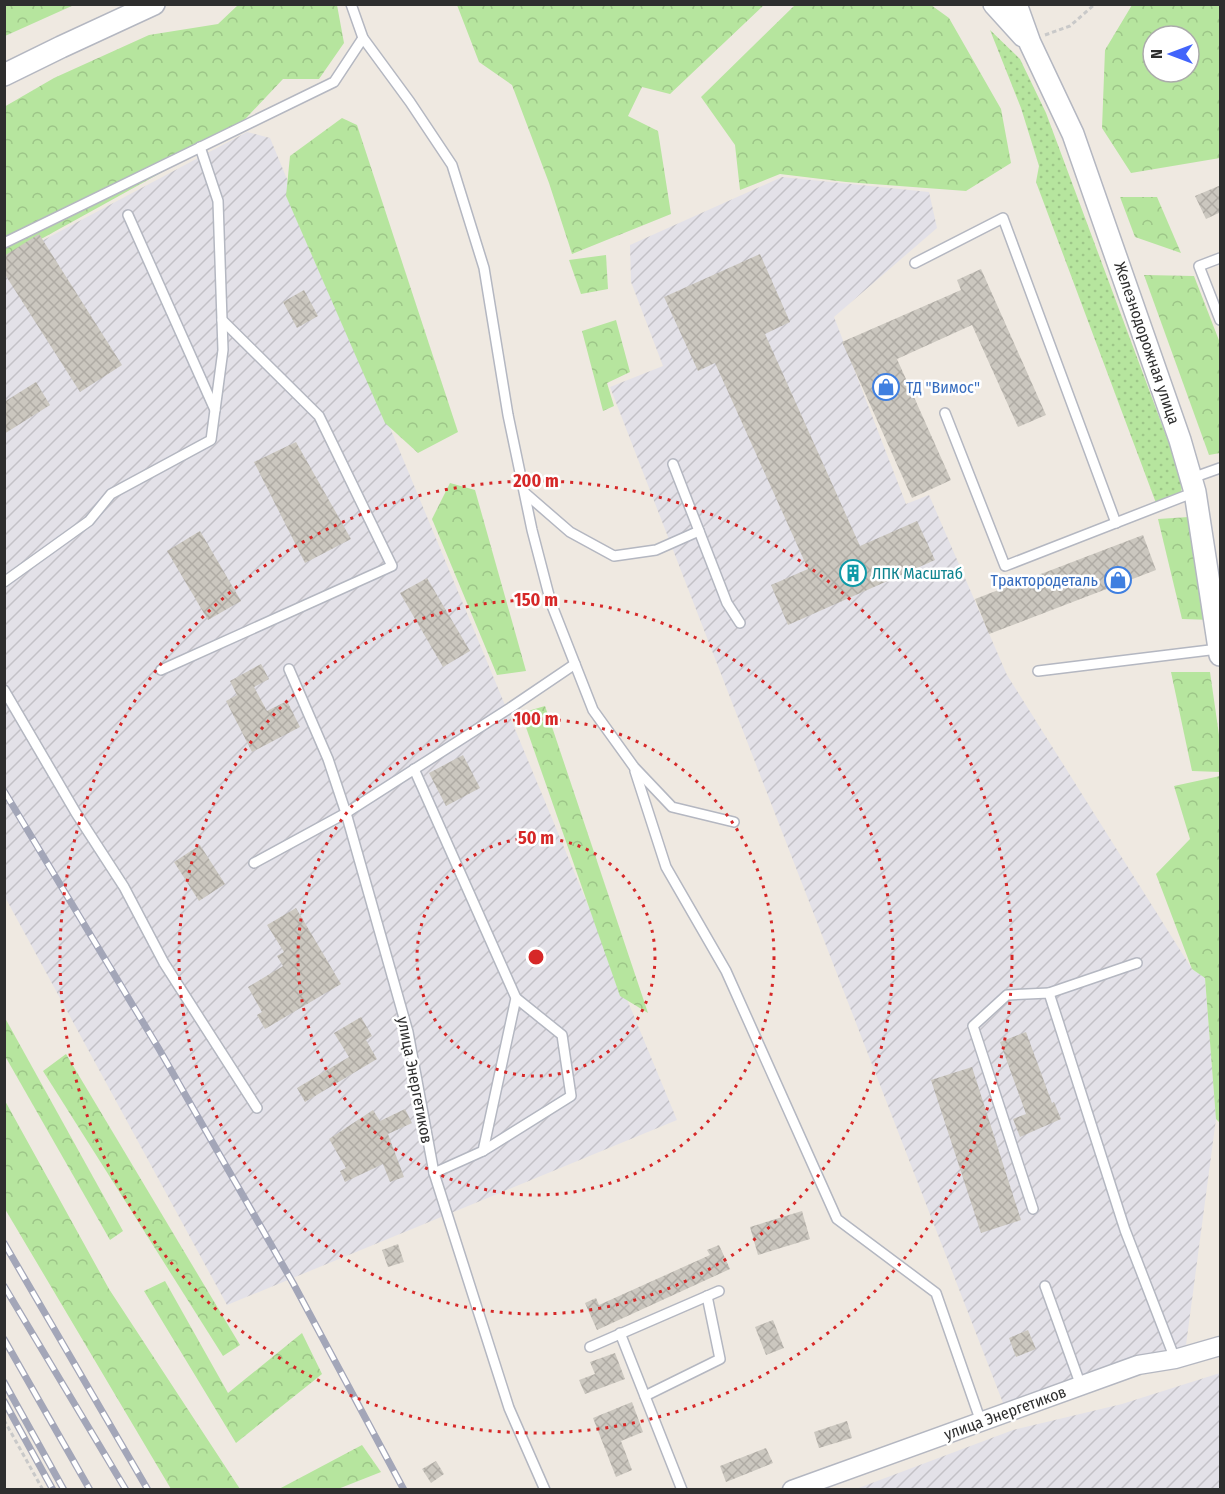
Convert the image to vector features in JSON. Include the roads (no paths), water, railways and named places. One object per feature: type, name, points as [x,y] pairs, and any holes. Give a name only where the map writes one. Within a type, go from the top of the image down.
[{"type":"street","points":[[4,75],[61,46],[154,4]]},
{"type":"street","points":[[994,4],[1030,43]]},
{"type":"street","points":[[1016,4],[1030,43]]},
{"type":"street","name":"Железнодорожная улица","points":[[1030,43],[1073,134],[1176,429],[1193,485],[1220,651]]},
{"type":"street","name":"улица Энергетиков","points":[[794,1489],[1138,1365],[1175,1359],[1221,1346]]},
{"type":"lane","points":[[351,4],[363,38],[452,165],[484,268],[508,415],[552,603],[593,710],[634,767],[672,807],[734,822]]},
{"type":"lane","points":[[4,243],[334,82],[363,38]]},
{"type":"lane","points":[[4,582],[89,521],[111,494],[211,440],[223,350],[218,201],[200,147]]},
{"type":"lane","points":[[128,215],[215,411]]},
{"type":"lane","points":[[915,263],[1003,218],[1116,523]]},
{"type":"lane","points":[[1221,258],[1199,266],[1221,320]]},
{"type":"lane","points":[[161,670],[392,566],[319,416],[222,320]]},
{"type":"lane","points":[[945,413],[1005,566],[1116,523],[1193,485],[1221,468]]},
{"type":"lane","points":[[673,464],[727,603],[740,623]]},
{"type":"lane","points":[[525,493],[570,532],[614,556],[656,550],[699,531]]},
{"type":"lane","points":[[1038,671],[1220,651]]},
{"type":"lane","points":[[254,863],[346,813],[575,664]]},
{"type":"lane","name":"улица Энергетиков","points":[[290,669],[328,759],[346,813],[408,1032],[434,1173],[509,1408],[545,1490]]},
{"type":"lane","points":[[4,690],[76,813],[124,887],[164,963],[215,1039],[257,1108]]},
{"type":"lane","points":[[634,767],[666,867],[726,971],[837,1219],[936,1293],[981,1422]]},
{"type":"lane","points":[[414,769],[516,998],[562,1035],[571,1096],[483,1150],[434,1173]]},
{"type":"lane","points":[[1033,1209],[973,1026],[1007,995],[1049,993],[1137,963]]},
{"type":"lane","points":[[1049,993],[1125,1230],[1175,1359]]},
{"type":"lane","points":[[483,1150],[516,998]]},
{"type":"lane","points":[[1045,1286],[1081,1386]]},
{"type":"lane","points":[[590,1347],[719,1291]]},
{"type":"lane","points":[[645,1396],[720,1359],[707,1296]]},
{"type":"lane","points":[[620,1334],[682,1490]]},
{"type":"railway","points":[[4,791],[159,1049],[293,1283],[404,1490]]},
{"type":"railway","points":[[4,1243],[148,1490]]},
{"type":"railway","points":[[4,1286],[126,1490]]},
{"type":"railway","points":[[4,1339],[90,1490]]},
{"type":"railway","points":[[4,1382],[64,1490]]},
{"type":"railway","points":[[4,1401],[53,1490]]},
{"type":"place","name":"ТД \"Вимос\"","points":[[886,387]]},
{"type":"place","name":"ЛПК Масштаб","points":[[853,573]]},
{"type":"place","name":"Трактородеталь","points":[[1118,580]]}]
